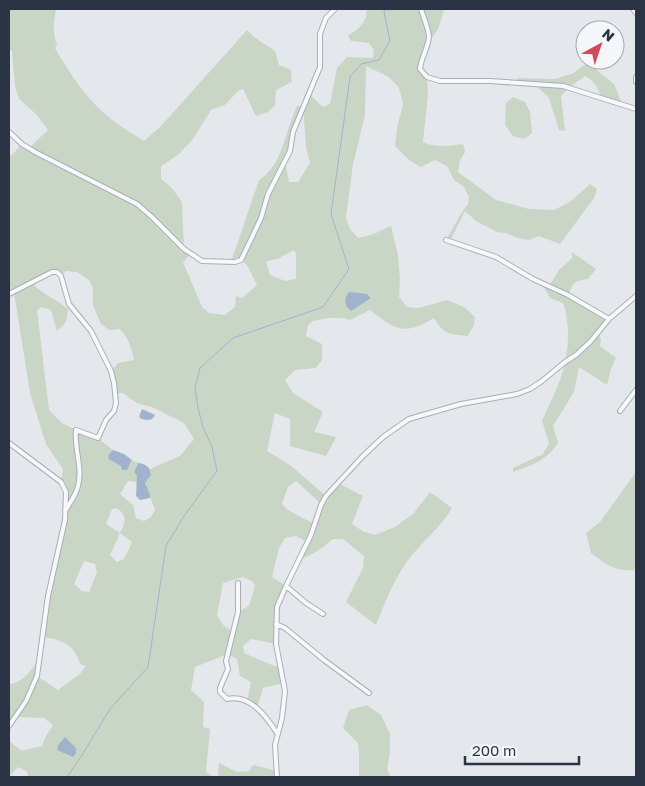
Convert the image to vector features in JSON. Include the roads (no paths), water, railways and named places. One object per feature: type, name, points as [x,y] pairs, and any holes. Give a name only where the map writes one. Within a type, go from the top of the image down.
[{"type":"street","points":[[9,132],[22,144],[35,152],[137,204],[184,248],[202,261],[235,262],[241,260],[261,218],[268,194],[290,151],[293,132],[320,67],[320,34],[326,18],[335,9]]},
{"type":"street","points":[[421,9],[429,34],[428,45],[421,58],[420,69],[427,77],[440,81],[490,81],[563,86],[636,109]]},
{"type":"street","points":[[633,9],[636,13]]},
{"type":"street","points":[[636,77],[636,82]]},
{"type":"street","points":[[446,240],[496,257],[609,319]]},
{"type":"street","points":[[9,294],[52,272],[57,272],[69,304],[90,331],[114,383],[116,403],[114,411],[106,420],[98,438],[76,430],[75,438],[80,471],[78,486],[66,511]]},
{"type":"street","points":[[277,777],[275,745],[282,718],[285,691],[277,653],[277,607],[311,535],[326,496],[383,436],[409,419],[461,404],[509,396],[530,389],[542,382],[564,362],[576,355],[590,342],[609,319],[636,296]]},
{"type":"street","points":[[620,411],[636,390]]},
{"type":"street","points":[[9,443],[61,482],[66,492],[65,520],[48,596],[37,676],[26,700],[9,726]]},
{"type":"street","points":[[238,583],[238,612],[226,662],[228,669],[220,692],[227,699],[235,697],[257,708],[268,719],[277,733]]},
{"type":"street","points":[[286,586],[323,614]]},
{"type":"street","points":[[276,624],[285,628],[369,693]]},
{"type":"water","points":[[349,292],[367,294],[371,298],[351,311],[346,306],[345,300]]},
{"type":"water","points":[[142,409],[155,415],[150,420],[142,419],[139,417]]},
{"type":"water","points":[[113,450],[124,454],[132,460],[127,470],[122,470],[121,466],[108,459],[109,454]]},
{"type":"water","points":[[138,463],[147,466],[151,475],[145,483],[150,498],[140,500],[136,496],[137,476],[134,472]]},
{"type":"water","points":[[65,737],[76,748],[76,753],[73,757],[57,750],[58,745]]},
{"type":"waterway","points":[[67,777],[110,709],[148,667],[166,546],[184,516],[217,471],[212,447],[203,427],[198,408],[195,388],[200,368],[233,338],[323,307],[349,269],[331,214],[350,77],[361,64],[379,60],[390,41],[385,9]]}]
